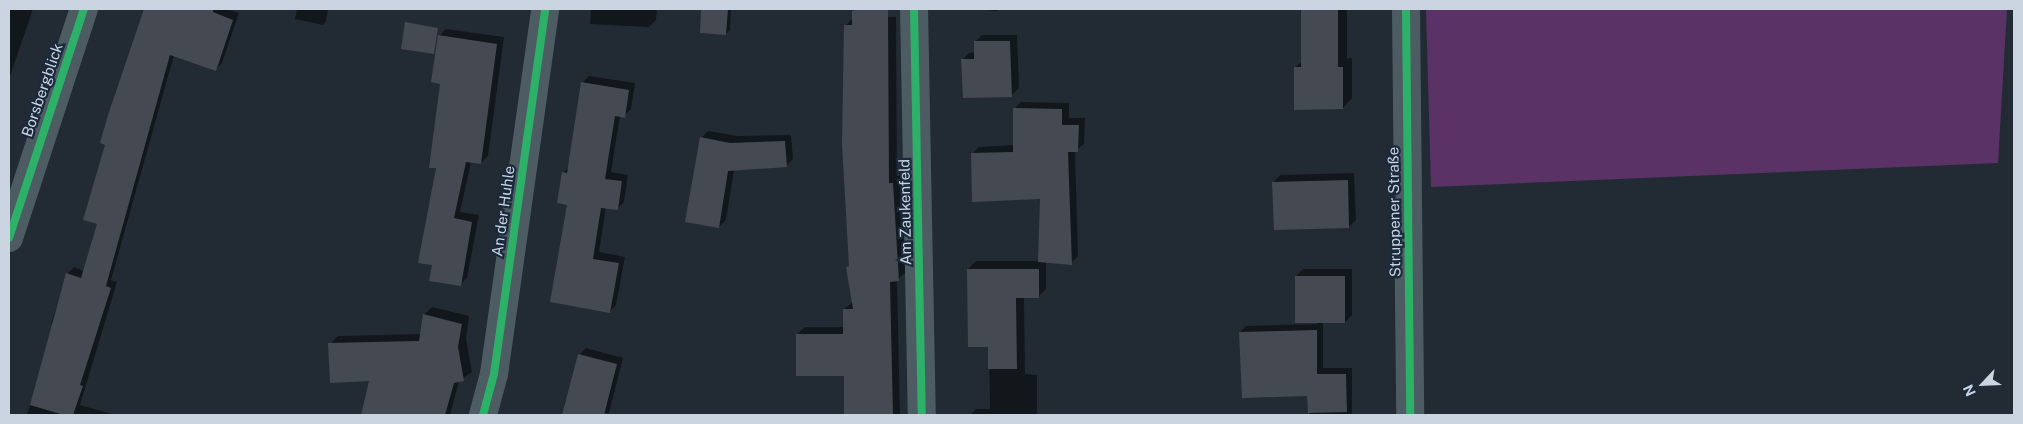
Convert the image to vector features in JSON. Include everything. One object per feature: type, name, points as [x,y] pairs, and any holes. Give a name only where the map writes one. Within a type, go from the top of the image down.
[{"type":"street","name":"Borsbergblick","points":[[9,238],[84,9]]},
{"type":"street","name":"An der Huhle","points":[[483,415],[494,374],[545,9]]},
{"type":"street","name":"Am Zaukenfeld","points":[[914,9],[922,415]]},
{"type":"street","name":"Struppener Straße","points":[[1406,9],[1410,415]]},
{"type":"shaded area","points":[[1426,9],[2007,9],[1998,163],[1431,187]]},
{"type":"building","points":[[144,9],[213,9],[213,12],[233,20],[216,71],[170,55],[106,286],[111,288],[80,385],[83,386],[73,415],[64,415],[30,405],[66,273],[81,278],[97,224],[83,220],[105,145],[100,143],[108,115]]},
{"type":"building","points":[[701,9],[728,9],[726,35],[700,33]]},
{"type":"building","points":[[859,9],[888,9],[889,183],[893,183],[899,281],[890,282],[893,415],[844,415],[844,376],[796,376],[796,334],[843,334],[843,309],[853,309],[846,267],[849,266],[842,144],[844,25],[852,25],[852,11]]},
{"type":"building","points":[[1301,9],[1338,9],[1338,67],[1343,67],[1343,109],[1294,110],[1294,67],[1301,67]]},
{"type":"building","points":[[405,22],[438,28],[434,54],[401,49]]},
{"type":"building","points":[[438,35],[497,44],[481,164],[466,162],[454,218],[472,222],[461,286],[429,281],[432,265],[418,263],[436,168],[429,168],[440,84],[431,82]]},
{"type":"building","points":[[974,41],[1010,41],[1012,97],[963,98],[961,59],[974,59]]},
{"type":"building","points":[[581,82],[629,90],[625,118],[615,116],[605,179],[622,181],[618,210],[601,208],[593,259],[619,263],[610,313],[550,302],[567,205],[557,203],[562,172],[567,173]]},
{"type":"building","points":[[1013,108],[1062,109],[1062,125],[1079,125],[1078,152],[1068,152],[1072,265],[1038,262],[1040,199],[972,202],[971,153],[1013,152]]},
{"type":"building","points":[[700,137],[730,143],[785,141],[787,167],[728,171],[719,228],[685,222]]},
{"type":"building","points":[[1348,180],[1349,228],[1274,230],[1272,182]]},
{"type":"building","points":[[967,269],[1039,269],[1039,298],[1016,298],[1017,369],[988,369],[988,347],[968,347]]},
{"type":"building","points":[[1295,276],[1345,276],[1345,323],[1295,323]]},
{"type":"building","points":[[423,314],[462,324],[458,347],[464,381],[454,383],[445,415],[361,415],[369,381],[330,383],[328,343],[419,341]]},
{"type":"building","points":[[1317,330],[1317,374],[1346,374],[1347,412],[1308,413],[1307,396],[1242,398],[1239,332]]},
{"type":"building","points":[[578,354],[617,364],[604,415],[562,415]]},
{"type":"cycle path","points":[[9,238],[84,9]]},
{"type":"cycle path","points":[[483,415],[494,374],[545,9]]},
{"type":"cycle path","points":[[914,9],[922,415]]},
{"type":"cycle path","points":[[1406,9],[1410,415]]}]
